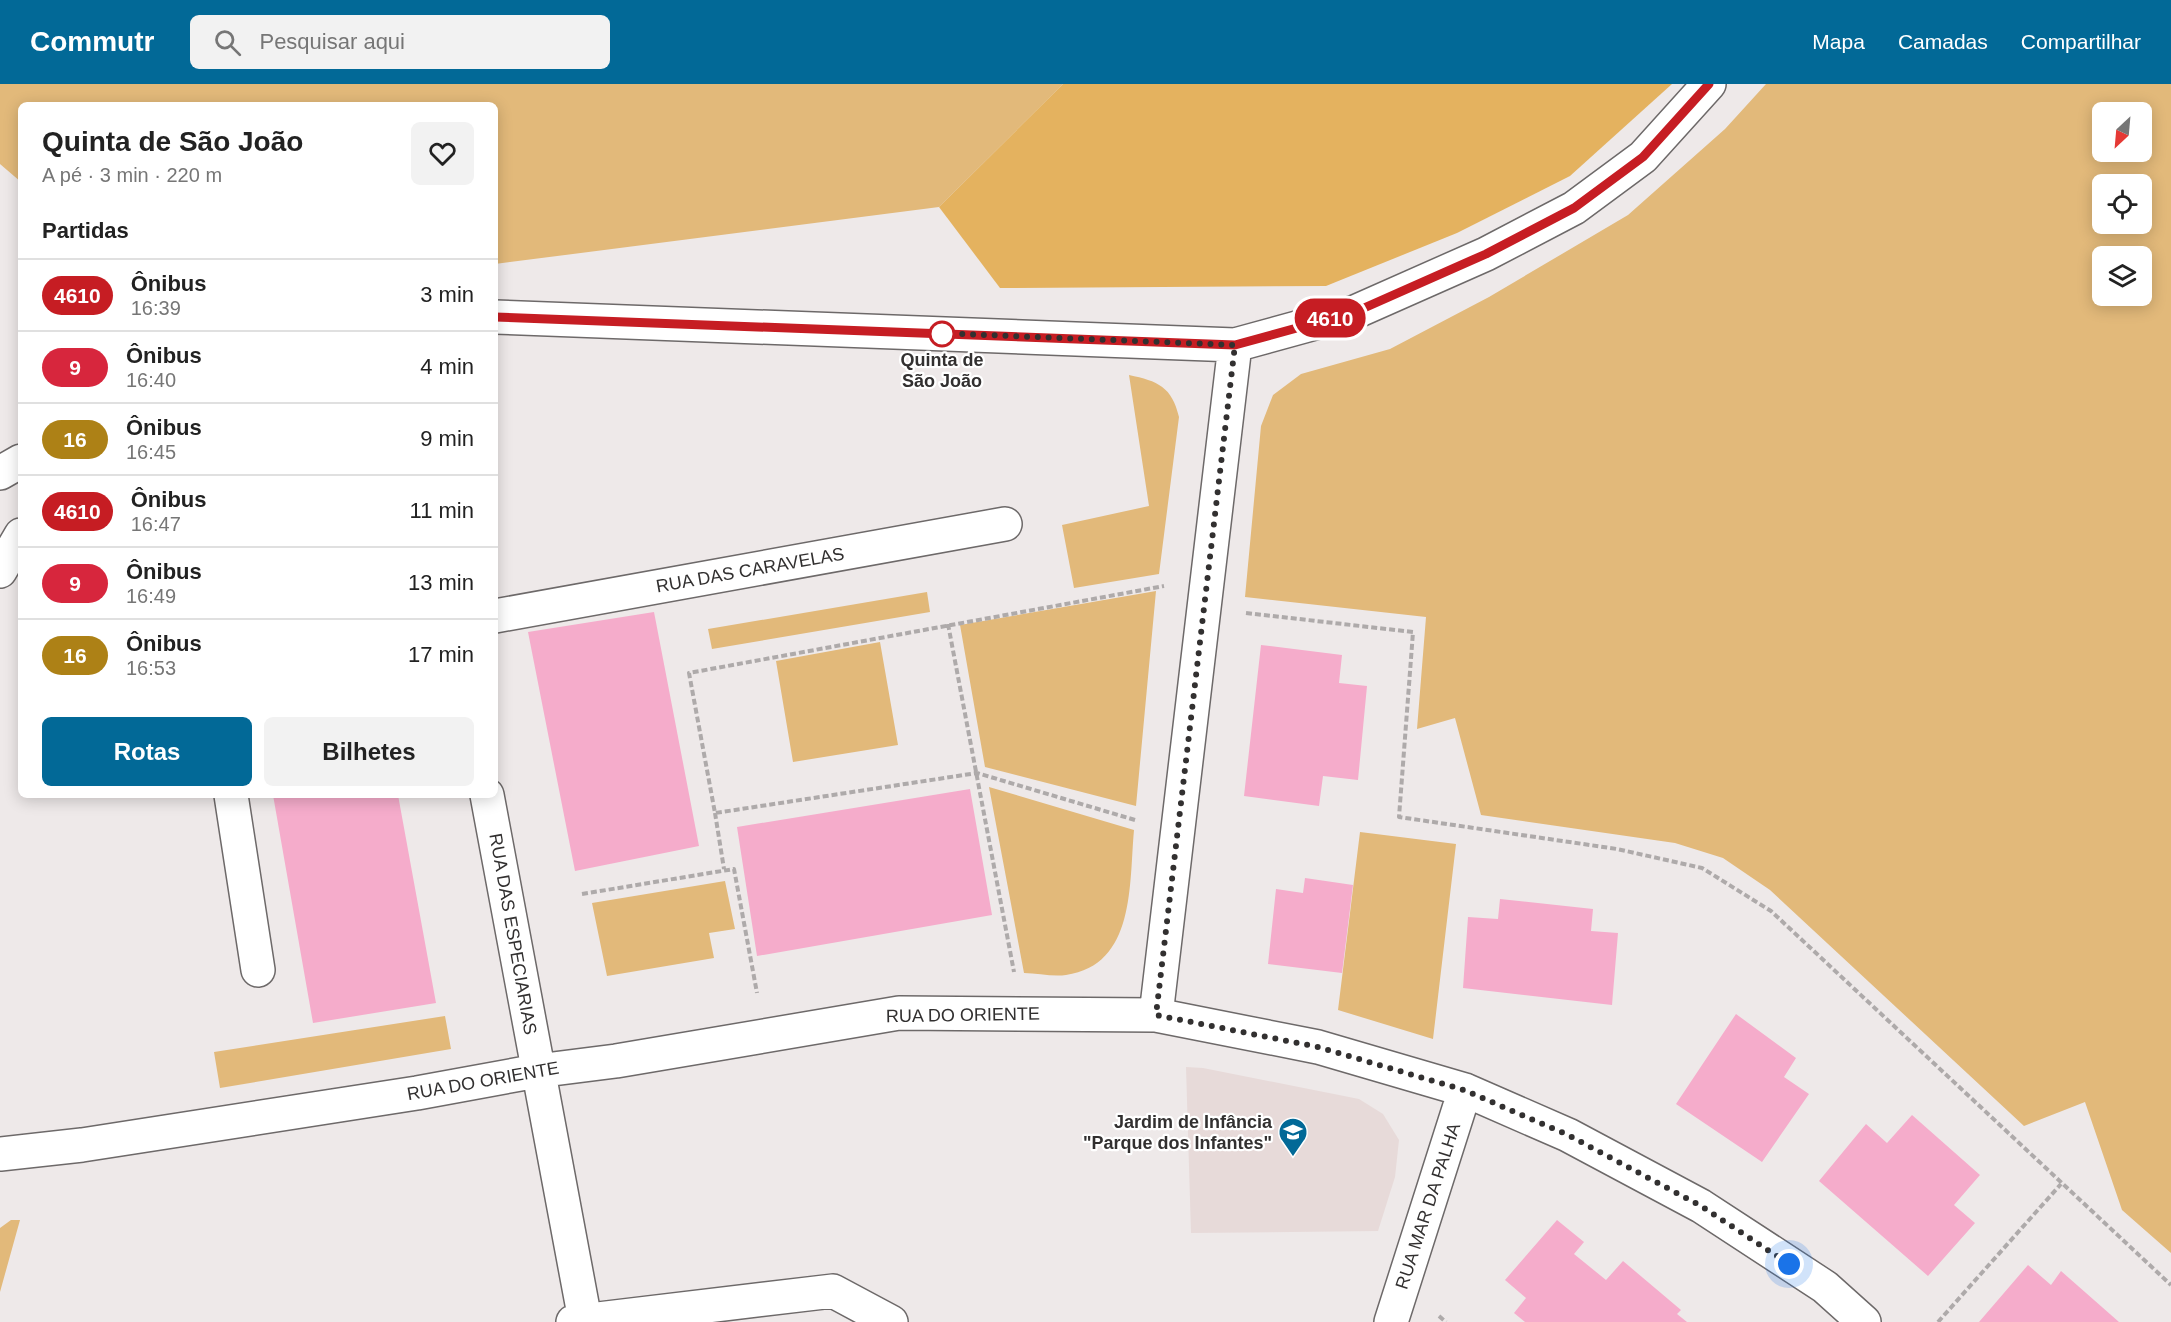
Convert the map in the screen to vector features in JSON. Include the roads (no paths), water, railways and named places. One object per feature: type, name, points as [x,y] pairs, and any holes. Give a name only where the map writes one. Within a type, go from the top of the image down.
[{"type":"street","points":[[498,317],[1235,345],[1355,312],[1486,254],[1574,208],[1643,157],[1709,84]]},
{"type":"street","points":[[1156,1015],[1235,345]]},
{"type":"street","points":[[0,473],[18,463]]},
{"type":"street","name":"RUA DAS CARAVELAS","points":[[498,615],[1005,524]]},
{"type":"street","points":[[0,571],[18,540]]},
{"type":"street","points":[[231,798],[258,970]]},
{"type":"street","name":"RUA DAS ESPECIARIAS","points":[[488,798],[579,1321]]},
{"type":"street","name":"RUA DO ORIENTE","points":[[0,1154],[105,1142],[417,1093],[537,1071],[616,1061],[899,1013],[1156,1015],[1318,1047],[1464,1090],[1568,1135],[1701,1206],[1825,1287],[1864,1322]]},
{"type":"street","name":"RUA MAR DA PALHA","points":[[1391,1322],[1464,1090]]},
{"type":"street","points":[[579,1321],[833,1291],[891,1322]]},
{"type":"place","name":"Quinta de São João","points":[[942,334]]},
{"type":"place","name":"Jardim de Infância \"Parque dos Infantes\"","points":[[1293,1158]]}]
